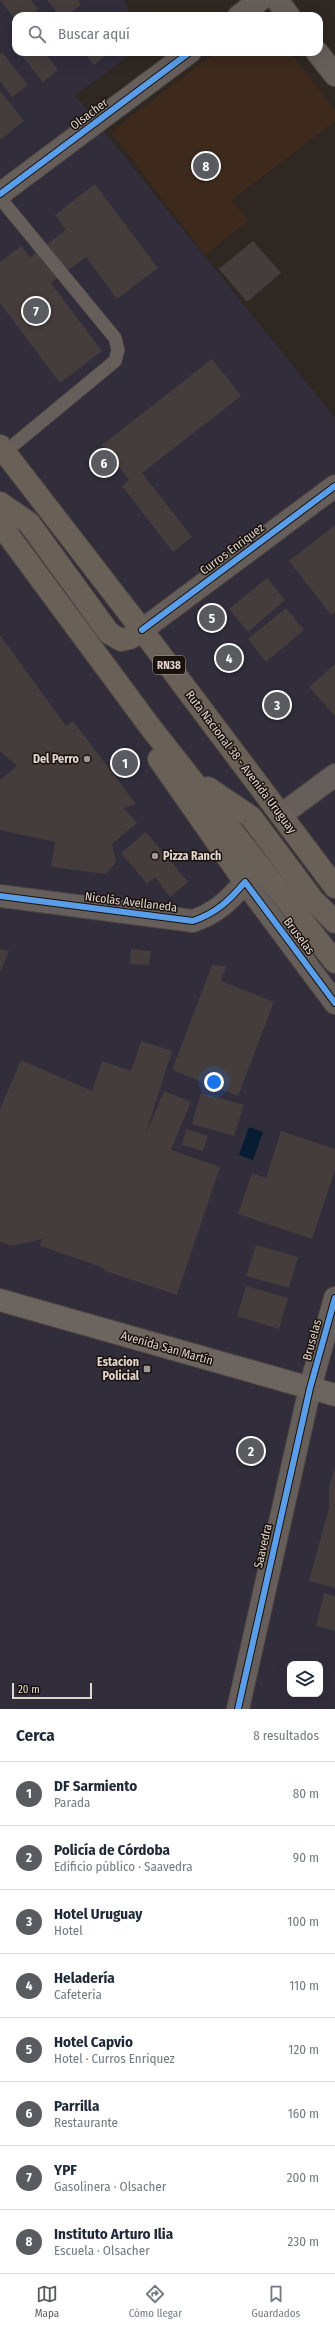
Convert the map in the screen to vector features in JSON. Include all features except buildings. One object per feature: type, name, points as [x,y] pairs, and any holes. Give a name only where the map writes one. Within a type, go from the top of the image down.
[{"type":"main road","name":"Ruta Nacional 38 - Avenida Uruguay","points":[[2,449],[142,630],[335,888]]},
{"type":"main road","points":[[0,503],[29,523],[109,633],[121,640],[130,638],[142,630]]},
{"type":"main road","points":[[0,524],[151,728],[192,778],[335,962]]},
{"type":"main road","points":[[151,728],[152,748],[245,882]]},
{"type":"main road","points":[[192,778],[251,817],[313,900],[335,922]]},
{"type":"main road","name":"Avenida San Martín","points":[[0,1300],[335,1395]]},
{"type":"street","points":[[244,12],[260,0]]},
{"type":"street","points":[[277,0],[286,12]]},
{"type":"street","name":"Olsacher","points":[[0,194],[185,56]]},
{"type":"street","points":[[320,56],[335,74]]},
{"type":"street","name":"Curros Enriquez","points":[[142,630],[335,486]]},
{"type":"street","points":[[281,815],[335,775]]},
{"type":"street","name":"Nicolás Avellaneda","points":[[0,896],[194,921],[211,915],[227,903],[245,882]]},
{"type":"street","name":"Bruselas","points":[[245,882],[335,1003]]},
{"type":"street","name":"Bruselas","points":[[310,1388],[335,1298]]},
{"type":"street","name":"Saavedra","points":[[238,1709],[310,1388]]},
{"type":"lane","points":[[0,198],[115,338],[118,350],[115,362],[2,449]]},
{"type":"shaded area","points":[[0,0],[124,0],[129,12],[12,12],[12,56],[129,56],[75,95],[335,418],[335,1709],[0,1709]]},
{"type":"shaded area","points":[[211,56],[293,56],[335,110],[335,121],[232,200],[248,221],[205,255],[111,132]]},
{"type":"water","points":[[249,1127],[263,1132],[253,1160],[239,1155]]},
{"type":"cycle path","points":[[0,194],[185,56]]},
{"type":"cycle path","points":[[142,630],[335,486]]},
{"type":"cycle path","points":[[0,896],[193,921],[222,906],[245,882],[335,1003]]},
{"type":"cycle path","points":[[238,1709],[310,1388],[335,1298]]},
{"type":"place","name":"Instituto Arturo Ilia","points":[[206,166]]},
{"type":"place","name":"YPF","points":[[36,311]]},
{"type":"place","name":"Parrilla","points":[[104,463]]},
{"type":"place","name":"Hotel Capvio","points":[[212,618]]},
{"type":"place","name":"Heladería","points":[[229,658]]},
{"type":"place","name":"Hotel Uruguay","points":[[277,705]]},
{"type":"place","name":"Del Perro","points":[[87,759]]},
{"type":"place","name":"DF Sarmiento","points":[[125,763]]},
{"type":"place","name":"Pizza Ranch","points":[[155,856]]},
{"type":"place","name":"Estacion Policial","points":[[147,1369]]},
{"type":"place","name":"Policía de Córdoba","points":[[251,1451]]}]
